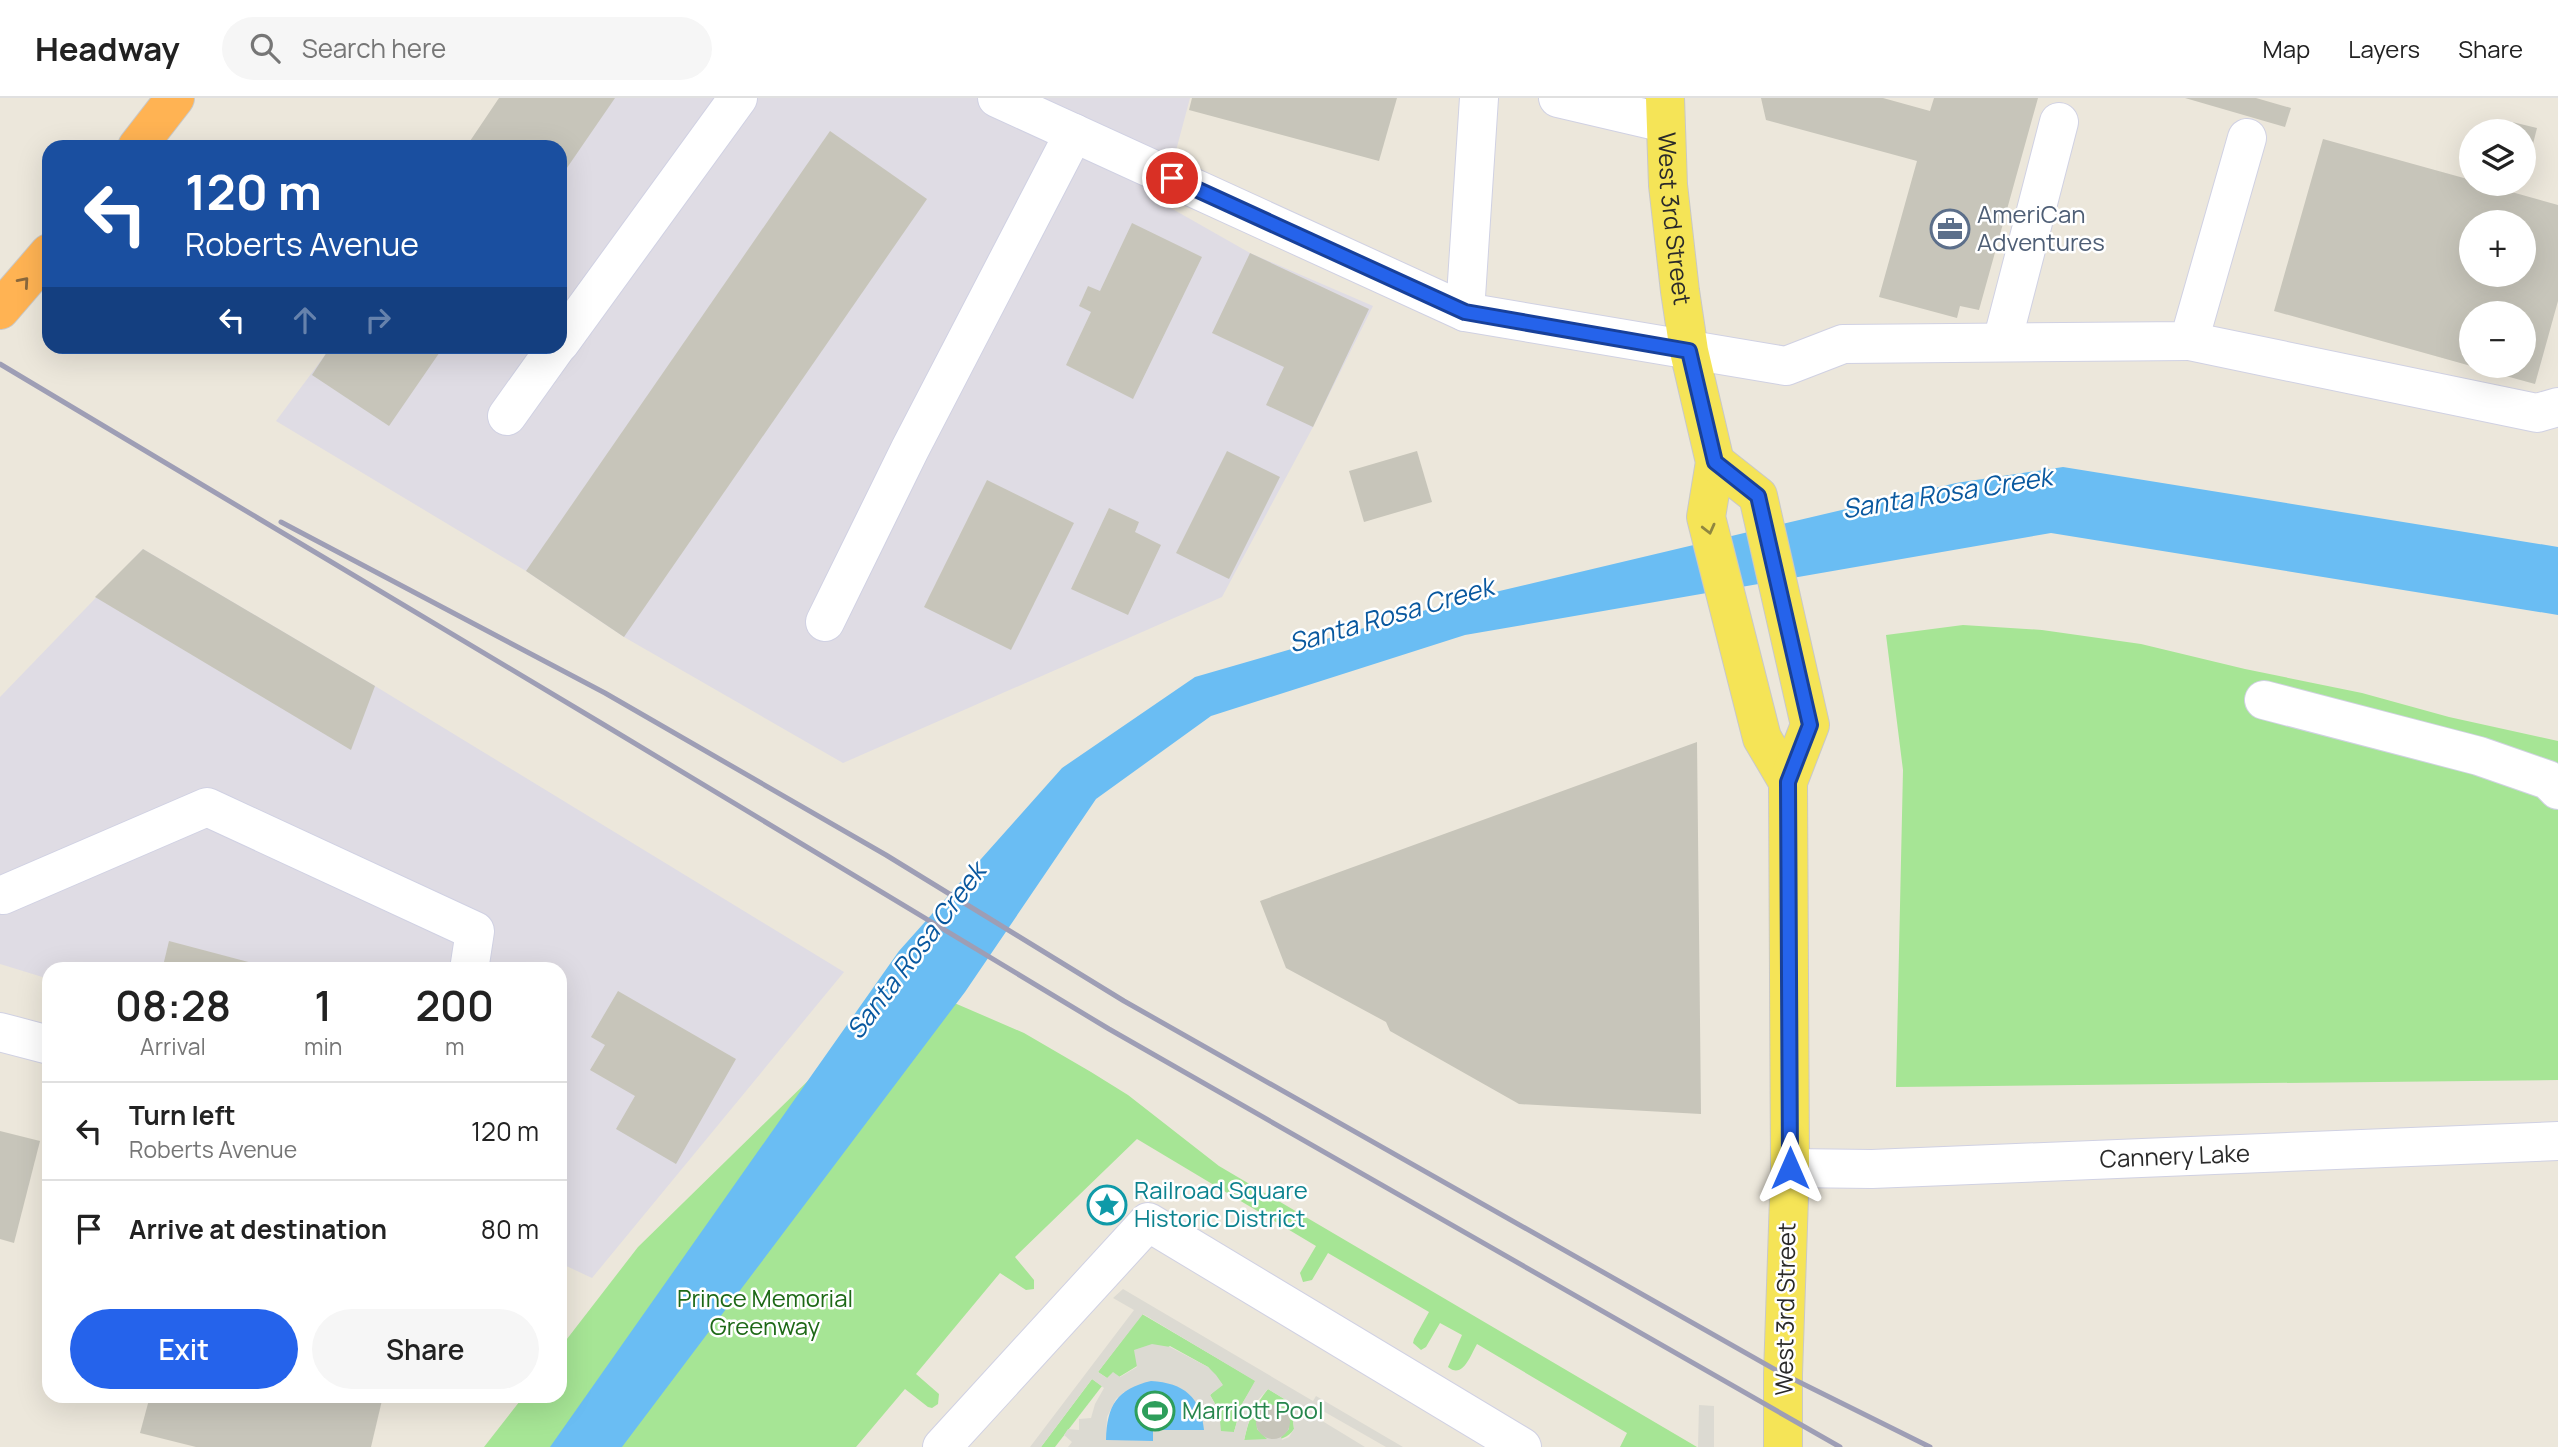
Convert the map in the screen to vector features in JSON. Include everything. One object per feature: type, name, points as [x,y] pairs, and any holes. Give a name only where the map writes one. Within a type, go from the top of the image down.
[{"type":"highway","points":[[143,140],[175,98]]},
{"type":"highway","points":[[0,310],[42,261]]},
{"type":"main road","name":"West 3rd Street","points":[[1665,110],[1668,185],[1680,291],[1689,351],[1715,462],[1706,517],[1762,738],[1788,782]]},
{"type":"main road","name":"West 3rd Street","points":[[1715,462],[1758,496],[1810,725],[1788,782],[1790,1168],[1783,1374],[1784,1432]]},
{"type":"street","points":[[567,334],[738,98]]},
{"type":"street","points":[[1465,312],[1479,98]]},
{"type":"street","points":[[1558,98],[1665,110]]},
{"type":"street","points":[[1015,102],[1074,133],[1465,312],[1786,366],[1843,344],[2189,341],[2536,414],[2558,407]]},
{"type":"street","points":[[2001,342],[2059,122]]},
{"type":"street","points":[[825,622],[910,449],[1074,133]]},
{"type":"street","points":[[2189,341],[2247,138]]},
{"type":"street","points":[[507,416],[552,354]]},
{"type":"street","points":[[2264,700],[2479,756],[2548,780],[2558,790]]},
{"type":"street","points":[[3,895],[207,807],[475,931],[470,962]]},
{"type":"street","points":[[0,1032],[42,1043]]},
{"type":"street","name":"Cannery Lake","points":[[1790,1168],[1872,1169],[2558,1141]]},
{"type":"street","points":[[942,1447],[1148,1222],[1522,1447]]},
{"type":"shaded area","points":[[499,98],[1190,98],[1162,203],[1250,253],[1373,306],[1313,427],[1222,597],[843,763],[624,637],[526,571],[276,421],[326,354],[567,354],[567,140],[551,140]]},
{"type":"shaded area","points":[[143,549],[375,686],[844,972],[592,1278],[567,1266],[567,962],[42,962],[42,977],[0,964],[0,697]]},
{"type":"shaded area","points":[[1123,1289],[1313,1401],[1316,1396],[1403,1447],[1386,1447],[1323,1411],[1319,1419],[1365,1447],[1068,1447],[1072,1442],[1064,1435],[1068,1429],[1079,1430],[1079,1419],[1091,1418],[1104,1388],[1092,1379],[1041,1447],[1030,1447],[1134,1310],[1113,1298]],"holes":[[[1143,1314],[1255,1381],[1242,1404],[1234,1432],[1221,1431],[1219,1411],[1210,1395],[1223,1385],[1216,1375],[1208,1367],[1170,1347],[1152,1344],[1134,1350],[1137,1367],[1120,1377],[1113,1372],[1107,1378],[1098,1372]],[[1268,1389],[1291,1403],[1294,1429],[1289,1437],[1282,1440],[1281,1437],[1289,1429],[1289,1415],[1280,1406],[1266,1405],[1256,1415],[1257,1429],[1267,1439],[1244,1440],[1257,1401]],[[1124,1392],[1203,1430],[1152,1430],[1152,1441],[1106,1439],[1107,1417],[1116,1399]]]},
{"type":"shaded area","points":[[1699,1405],[1714,1406],[1714,1447],[1698,1447]]},
{"type":"green space","points":[[1963,625],[2042,630],[2141,644],[2362,693],[2449,717],[2558,741],[2558,1080],[1896,1087],[1903,770],[1886,635]]},
{"type":"green space","name":"Prince Memorial Greenway","points":[[908,983],[1024,1033],[1091,1072],[1128,1095],[1219,1166],[1697,1447],[1620,1447],[1627,1433],[1477,1344],[1466,1364],[1453,1370],[1448,1367],[1462,1335],[1440,1323],[1426,1347],[1421,1350],[1413,1343],[1429,1312],[1328,1253],[1312,1280],[1303,1282],[1300,1273],[1316,1246],[1137,1139],[1015,1257],[1034,1280],[1034,1289],[1026,1290],[1000,1273],[916,1374],[939,1394],[938,1404],[932,1408],[928,1407],[905,1389],[856,1447],[484,1447],[518,1403],[567,1403],[567,1339],[638,1247]]},
{"type":"green space","points":[[1142,1314],[1256,1381],[1242,1404],[1234,1432],[1220,1432],[1219,1411],[1210,1395],[1222,1384],[1208,1367],[1170,1346],[1119,1377],[1107,1378],[1098,1372]]},
{"type":"green space","points":[[1092,1379],[1102,1386],[1055,1447],[1041,1447]]},
{"type":"green space","points":[[1268,1389],[1291,1403],[1294,1429],[1278,1440],[1244,1441],[1253,1413]]},
{"type":"water","name":"Santa Rosa Creek","points":[[2063,467],[2558,547],[2558,615],[2051,533],[1465,635],[1211,716],[1096,799],[965,992],[622,1447],[550,1447],[899,951],[1062,768],[1195,677],[1457,601],[1956,483]]},
{"type":"water","name":"Marriott Pool","points":[[1151,1381],[1173,1385],[1189,1394],[1199,1409],[1204,1430],[1153,1430],[1153,1441],[1106,1440],[1109,1417],[1116,1400],[1139,1384]]},
{"type":"building","points":[[499,98],[615,98],[567,168],[567,140],[471,140]]},
{"type":"building","points":[[1192,98],[1397,98],[1379,161],[1189,110]]},
{"type":"building","name":"AmeriCan Adventures","points":[[1761,98],[1883,98],[1930,111],[1934,98],[2038,98],[1979,310],[1960,306],[1957,318],[1879,297],[1917,161],[1766,120]]},
{"type":"building","points":[[2185,98],[2256,98],[2291,108],[2285,127]]},
{"type":"building","points":[[830,131],[927,199],[624,637],[526,571]]},
{"type":"building","points":[[2323,139],[2459,177],[2459,196],[2526,196],[2558,205],[2558,301],[2535,384],[2513,378],[2536,378],[2536,301],[2459,301],[2459,363],[2274,311]]},
{"type":"building","points":[[1132,223],[1202,257],[1133,399],[1066,365],[1091,312],[1079,306],[1088,286],[1100,291]]},
{"type":"building","points":[[1250,253],[1369,309],[1313,427],[1266,405],[1284,367],[1212,333]]},
{"type":"building","points":[[326,354],[438,354],[389,426],[312,375]]},
{"type":"building","points":[[1227,451],[1280,477],[1229,579],[1176,553]]},
{"type":"building","points":[[1417,451],[1432,502],[1364,522],[1349,471]]},
{"type":"building","points":[[987,480],[1074,523],[1011,650],[924,607]]},
{"type":"building","points":[[1109,508],[1139,522],[1135,532],[1161,545],[1128,615],[1071,589]]},
{"type":"building","points":[[143,549],[375,686],[351,750],[95,597]]},
{"type":"building","points":[[1697,742],[1701,1114],[1519,1104],[1390,1031],[1386,1022],[1286,968],[1260,901]]},
{"type":"building","points":[[169,941],[248,962],[164,962]]},
{"type":"building","points":[[618,991],[736,1059],[676,1164],[616,1129],[635,1096],[590,1070],[605,1045],[591,1037]]},
{"type":"building","points":[[0,1131],[40,1141],[14,1243],[0,1239]]},
{"type":"building","points":[[148,1403],[381,1403],[371,1447],[196,1447],[140,1433]]},
{"type":"building","points":[[1273,1405],[1285,1410],[1290,1422],[1285,1434],[1273,1439],[1261,1434],[1256,1422],[1261,1410]]},
{"type":"railway","points":[[0,364],[1109,1029],[1840,1447]]},
{"type":"railway","points":[[281,522],[605,693],[886,855],[1124,1001],[1783,1374],[1930,1447]]},
{"type":"place","name":"AmeriCan Adventures","points":[[1950,229]]},
{"type":"place","name":"Railroad Square Historic District","points":[[1107,1205]]},
{"type":"place","name":"Marriott Pool","points":[[1155,1411]]},
{"type":"route","points":[[1172,178],[1465,312],[1689,351],[1715,462],[1758,496],[1810,725],[1788,782],[1790,1168]]}]
